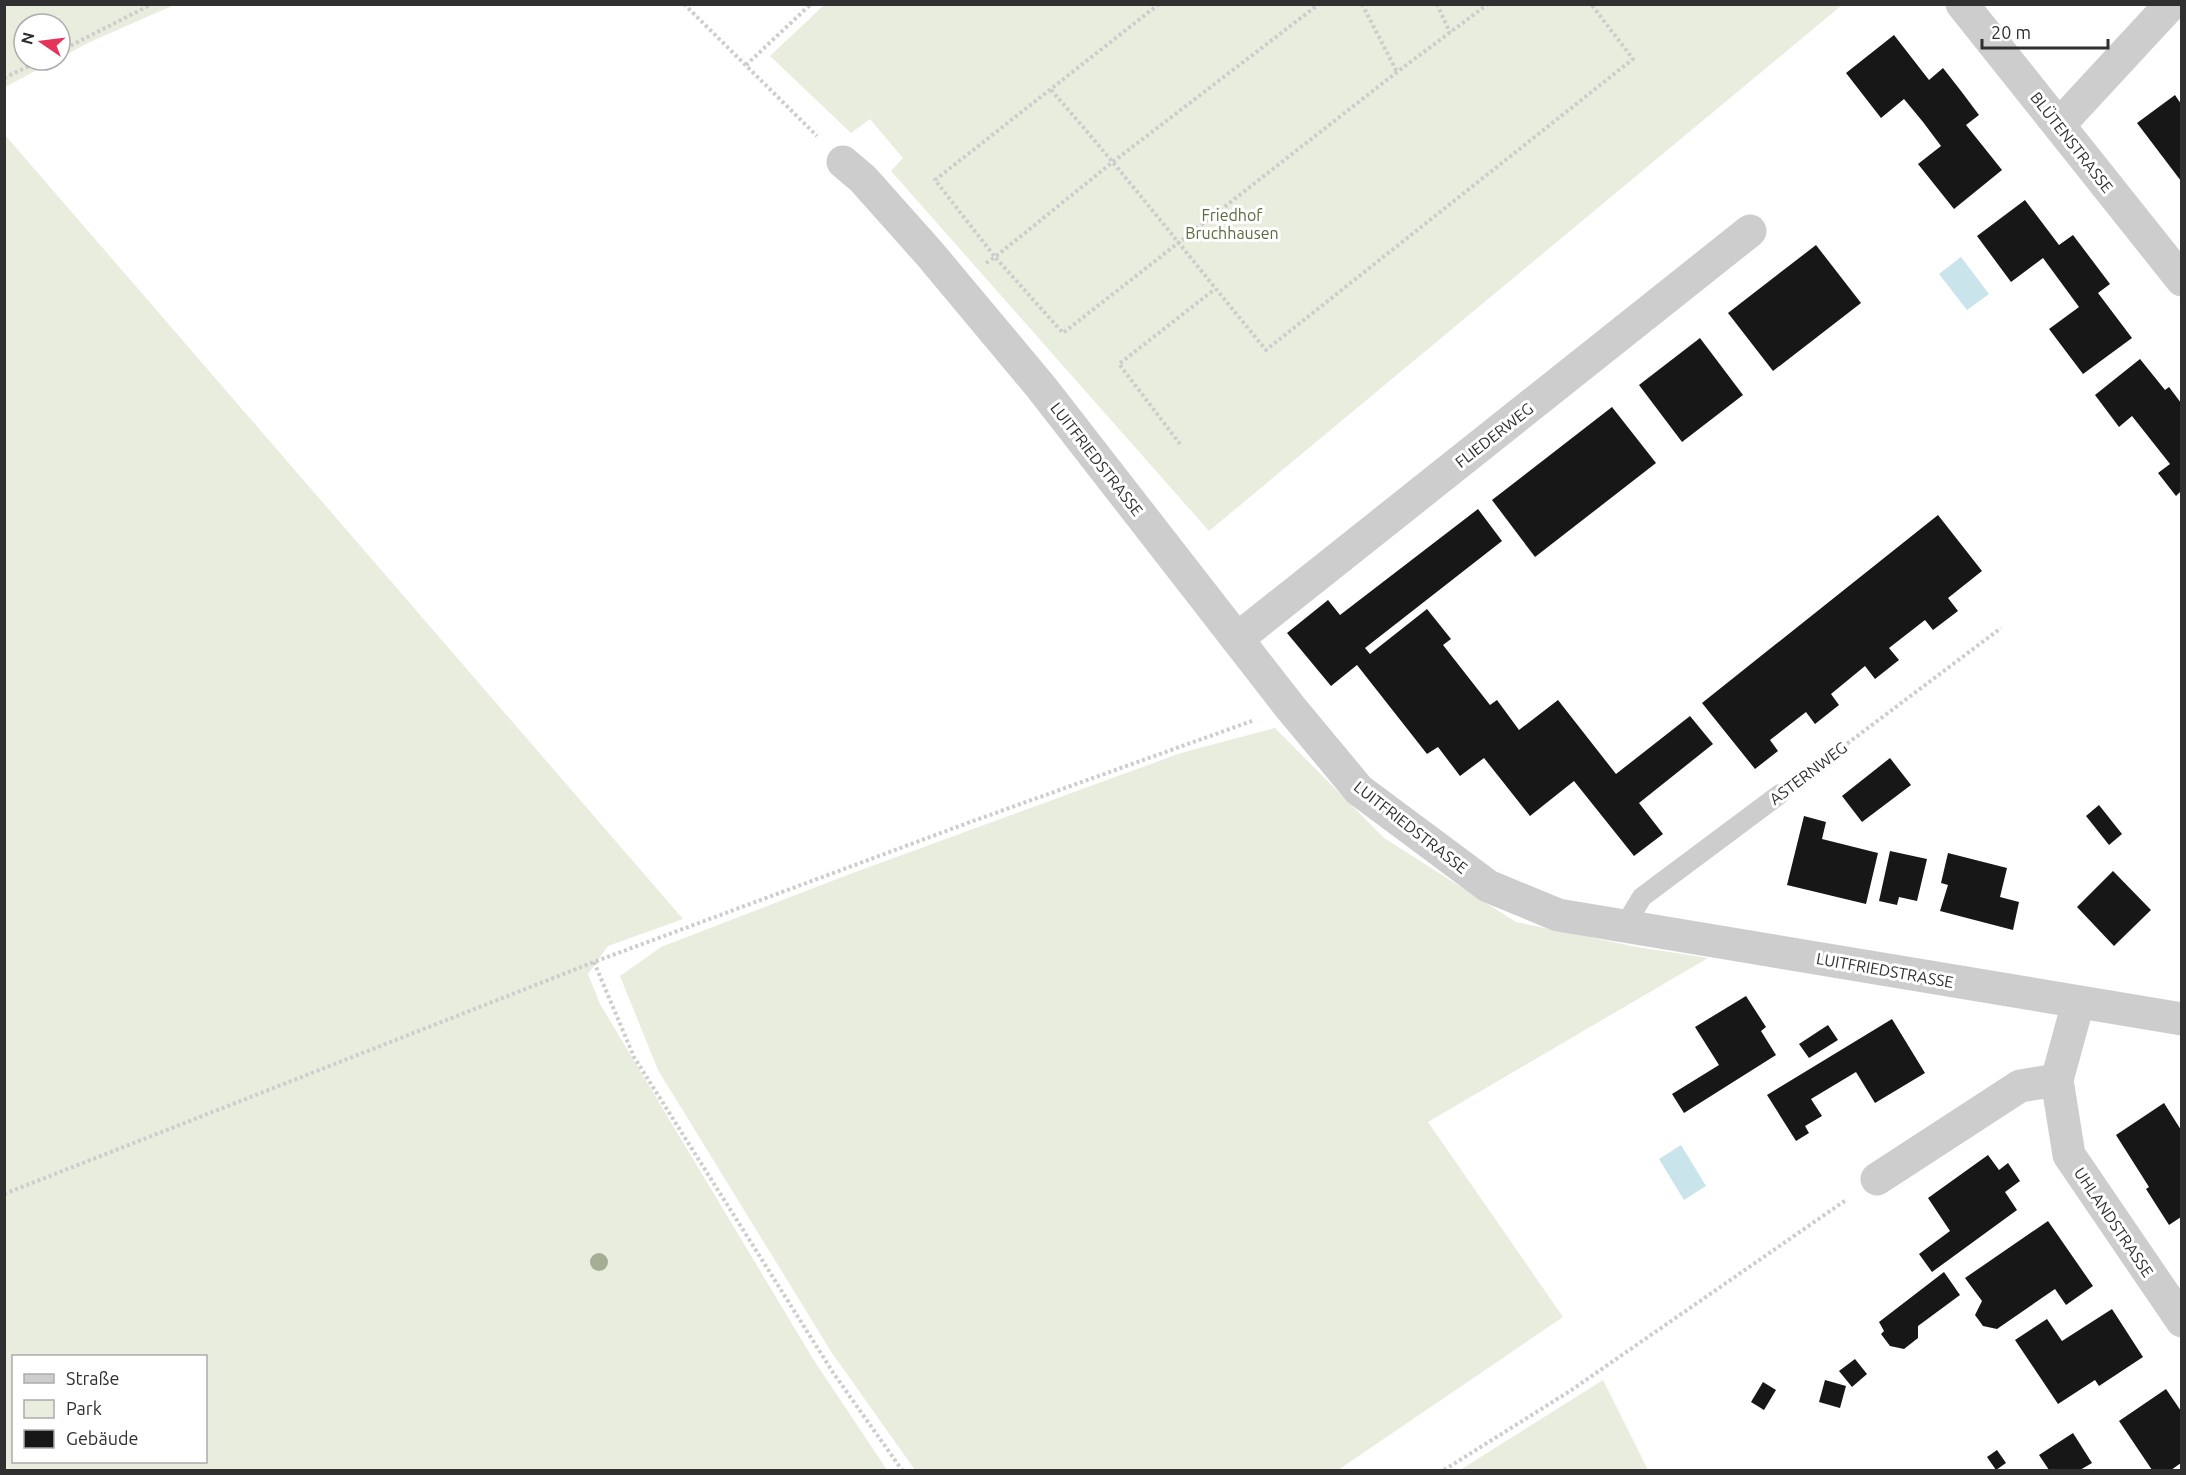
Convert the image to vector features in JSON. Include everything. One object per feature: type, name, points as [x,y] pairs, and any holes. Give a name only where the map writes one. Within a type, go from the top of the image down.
[{"type":"street","name":"BLÜTENSTRASSE","points":[[1962,4],[2181,280]]},
{"type":"street","points":[[2059,125],[2171,4]]},
{"type":"street","name":"LUITFRIEDSTRASSE","points":[[843,162],[863,179],[958,286],[1041,387],[1290,707],[1359,790],[1488,886],[1558,915],[2181,1019]]},
{"type":"street","name":"FLIEDERWEG","points":[[1237,639],[1750,231]]},
{"type":"street","name":"UHLANDSTRASSE","points":[[2078,1003],[2057,1080],[2069,1155],[2181,1321]]},
{"type":"street","points":[[1877,1179],[2020,1086],[2057,1080]]},
{"type":"lane","name":"ASTERNWEG","points":[[1625,925],[1642,897],[1780,794]]},
{"type":"path","points":[[72,45],[152,4]]},
{"type":"path","points":[[684,4],[843,162]]},
{"type":"path","points":[[746,65],[811,4]]},
{"type":"path","points":[[1159,4],[934,180],[995,256],[1063,333],[1396,72],[1488,4]]},
{"type":"path","points":[[958,286],[1114,161],[1319,4]]},
{"type":"path","points":[[1362,4],[1396,72]]},
{"type":"path","points":[[1437,4],[1450,33]]},
{"type":"path","points":[[1051,90],[1114,161],[1177,243],[1266,350],[1633,59],[1591,4]]},
{"type":"path","points":[[1180,444],[1119,364],[1215,289]]},
{"type":"path","name":"ASTERNWEG","points":[[1780,794],[2001,628]]},
{"type":"path","points":[[4,1194],[594,962],[973,821],[1290,707]]},
{"type":"path","points":[[594,962],[634,1057],[834,1374],[902,1470]]},
{"type":"path","points":[[1444,1470],[1570,1391],[1877,1179]]},
{"type":"green space","points":[[5,4],[174,4],[72,52],[72,12],[12,12],[12,72],[33,72],[5,87]]},
{"type":"green space","name":"Friedhof Bruchhausen","points":[[824,5],[1842,5],[1209,531],[891,171],[903,158],[870,119],[851,133],[770,56]]},
{"type":"green space","points":[[5,135],[683,919],[608,946],[588,974],[600,1004],[813,1359],[887,1470],[5,1470]]},
{"type":"green space","points":[[1275,728],[1384,838],[1516,922],[1637,947],[1708,958],[1428,1122],[1563,1317],[1338,1470],[915,1470],[832,1353],[658,1070],[620,976],[661,947],[850,874],[1181,753]]},
{"type":"green space","points":[[1603,1380],[1648,1470],[1460,1470]]},
{"type":"water","points":[[1961,257],[1989,294],[1967,310],[1939,274]]},
{"type":"water","points":[[1681,1145],[1706,1186],[1684,1200],[1659,1159]]},
{"type":"building","points":[[1894,35],[1929,80],[1943,68],[1979,115],[1966,125],[2002,170],[1954,209],[1918,164],[1941,146],[1923,122],[1904,99],[1881,118],[1846,73]]},
{"type":"building","points":[[2175,95],[2181,104],[2181,181],[2137,123]]},
{"type":"building","points":[[2025,200],[2059,245],[2073,235],[2110,284],[2098,293],[2132,338],[2083,374],[2049,329],[2079,307],[2043,258],[2011,282],[1977,236]]},
{"type":"building","points":[[1816,245],[1861,303],[1773,371],[1728,313]]},
{"type":"building","points":[[1700,338],[1743,395],[1682,442],[1639,385]]},
{"type":"building","points":[[2140,359],[2165,390],[2169,387],[2181,403],[2181,491],[2176,496],[2158,473],[2170,464],[2132,416],[2119,427],[2095,395]]},
{"type":"building","points":[[1612,407],[1656,463],[1535,557],[1492,500]]},
{"type":"building","points":[[1478,509],[1502,541],[1365,648],[1370,654],[1427,609],[1451,639],[1443,645],[1490,705],[1497,700],[1519,730],[1558,700],[1616,774],[1690,716],[1713,744],[1639,803],[1663,834],[1634,856],[1574,781],[1530,816],[1484,758],[1460,776],[1438,747],[1427,754],[1357,665],[1331,686],[1287,633],[1328,600],[1340,615]]},
{"type":"building","points":[[1938,515],[1982,571],[1948,598],[1958,611],[1933,630],[1925,620],[1889,648],[1899,660],[1875,679],[1865,666],[1831,694],[1839,705],[1815,724],[1806,712],[1770,740],[1778,751],[1755,769],[1702,703]]},
{"type":"building","points":[[1890,758],[1911,785],[1862,822],[1842,796]]},
{"type":"building","points":[[2099,805],[2122,834],[2109,845],[2086,816]]},
{"type":"building","points":[[1804,816],[1826,822],[1822,839],[1878,853],[1866,904],[1787,885]]},
{"type":"building","points":[[1890,851],[1927,859],[1917,901],[1899,897],[1897,905],[1879,901]]},
{"type":"building","points":[[1948,853],[2007,868],[2000,897],[2019,902],[2013,930],[1940,911],[1948,885],[1941,883]]},
{"type":"building","points":[[2113,871],[2151,910],[2114,946],[2077,907]]},
{"type":"building","points":[[1746,996],[1766,1027],[1761,1031],[1776,1055],[1684,1113],[1672,1094],[1719,1065],[1695,1027]]},
{"type":"building","points":[[1892,1019],[1925,1073],[1875,1103],[1856,1072],[1811,1099],[1822,1116],[1805,1126],[1809,1133],[1796,1141],[1767,1095]]},
{"type":"building","points":[[1828,1025],[1838,1040],[1809,1058],[1799,1044]]},
{"type":"building","points":[[2164,1103],[2181,1130],[2181,1217],[2169,1225],[2146,1189],[2149,1187],[2116,1135]]},
{"type":"building","points":[[1988,1155],[1999,1170],[2008,1163],[2020,1181],[2005,1192],[2017,1210],[1932,1272],[1919,1254],[1950,1231],[1928,1198]]},
{"type":"building","points":[[2048,1221],[2093,1286],[2066,1305],[2055,1289],[1997,1329],[1983,1326],[1975,1315],[1982,1301],[1965,1278]]},
{"type":"building","points":[[1944,1272],[1960,1295],[1918,1326],[1918,1338],[1904,1349],[1890,1346],[1881,1334],[1884,1331],[1879,1322]]},
{"type":"building","points":[[2112,1309],[2143,1357],[2099,1386],[2095,1380],[2058,1404],[2015,1340],[2047,1319],[2062,1341]]},
{"type":"building","points":[[1855,1359],[1867,1374],[1852,1387],[1839,1371]]},
{"type":"building","points":[[1825,1380],[1846,1386],[1840,1408],[1819,1402]]},
{"type":"building","points":[[1763,1382],[1776,1390],[1764,1410],[1751,1402]]},
{"type":"building","points":[[2166,1389],[2181,1411],[2181,1463],[2171,1470],[2152,1470],[2119,1421]]},
{"type":"building","points":[[2073,1433],[2092,1463],[2080,1470],[2049,1470],[2039,1455]]},
{"type":"building","points":[[1997,1450],[2006,1463],[1996,1470],[1987,1457]]}]
